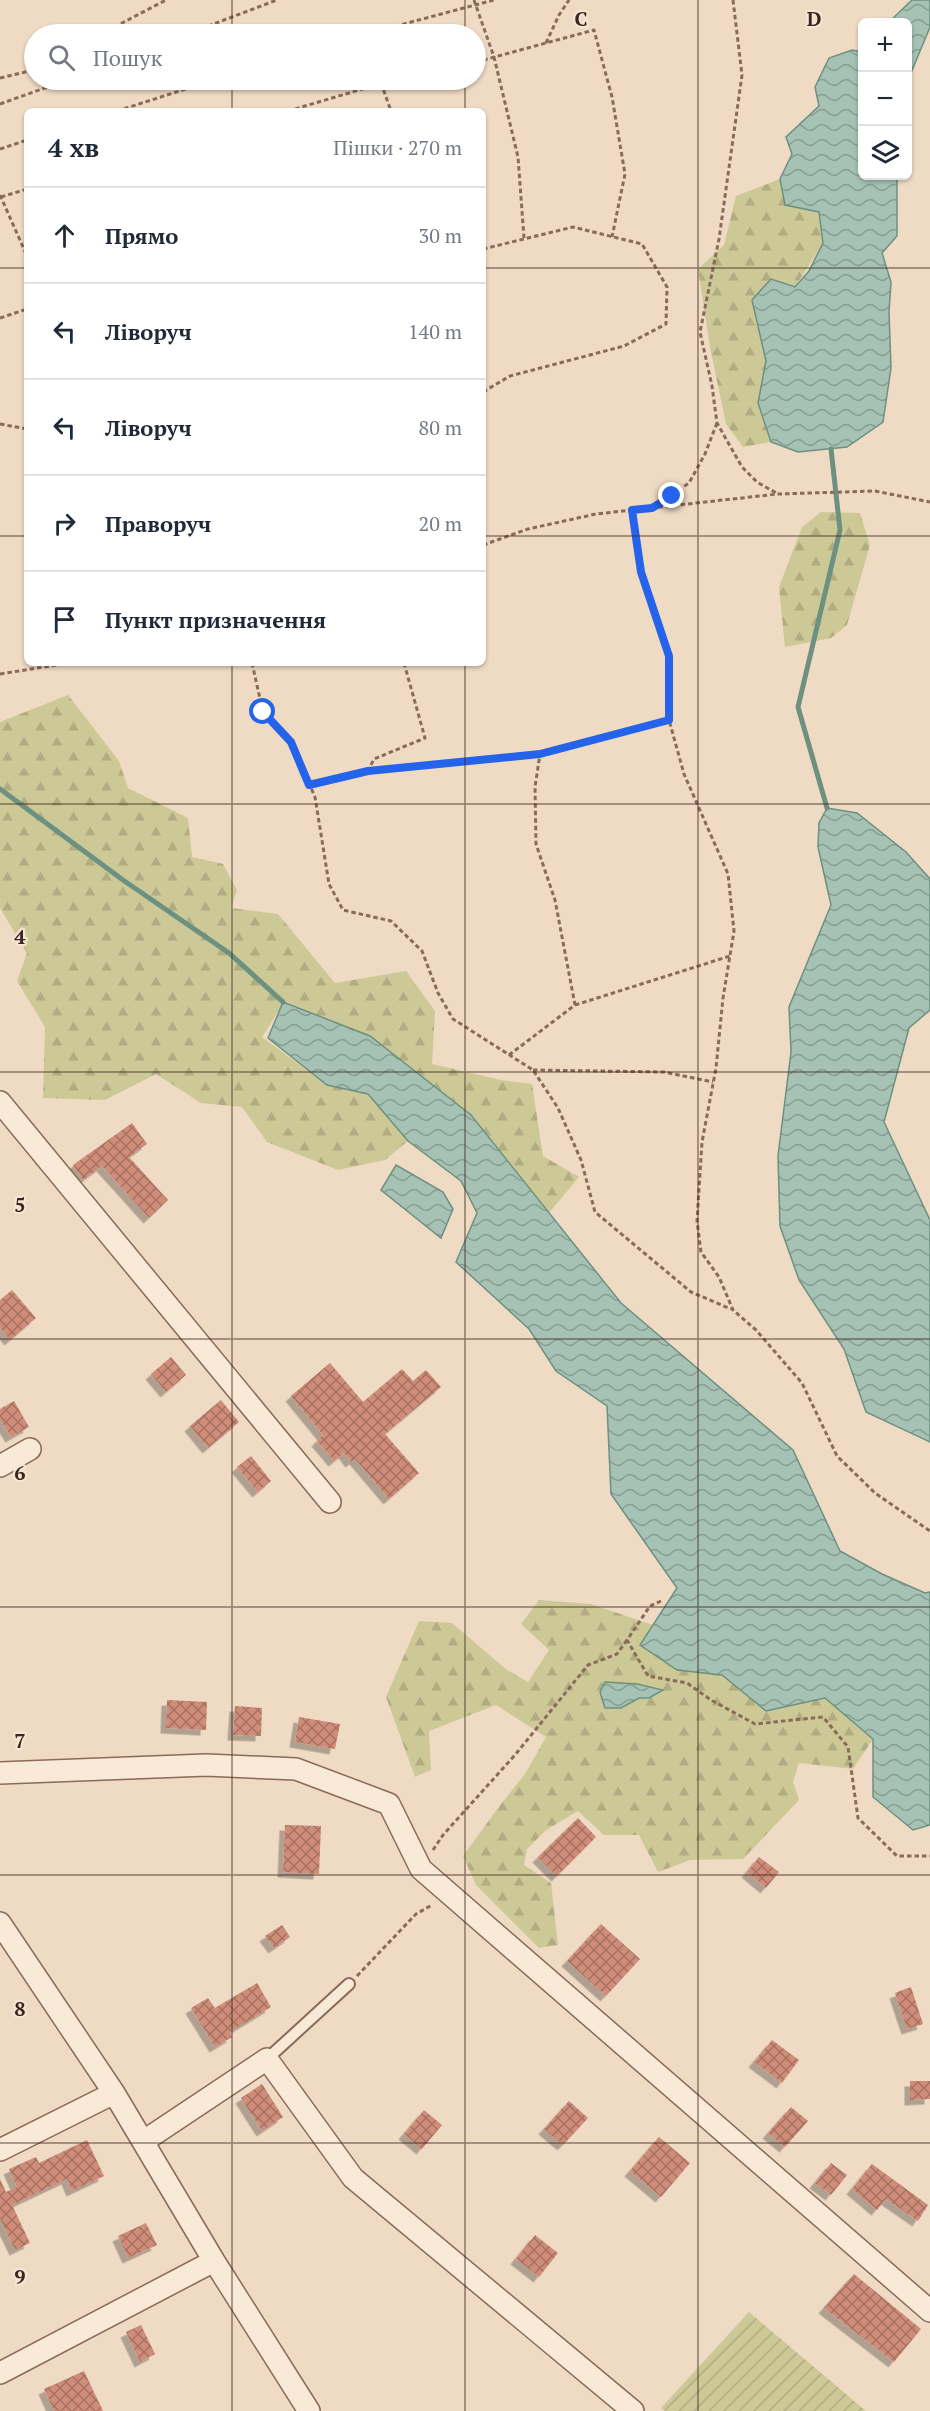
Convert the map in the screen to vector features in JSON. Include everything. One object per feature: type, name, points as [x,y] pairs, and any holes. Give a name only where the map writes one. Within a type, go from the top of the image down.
[{"type":"street","points":[[0,1102],[330,1502]]},
{"type":"street","points":[[0,1466],[30,1449]]},
{"type":"street","points":[[0,1773],[206,1765],[296,1769],[389,1804],[421,1869],[930,2311]]},
{"type":"street","points":[[0,1923],[114,2093],[214,2261],[309,2411]]},
{"type":"street","points":[[144,2141],[267,2059],[352,2178],[633,2411]]},
{"type":"street","points":[[0,2150],[114,2093]]},
{"type":"street","points":[[0,2373],[214,2261]]},
{"type":"lane","points":[[267,2059],[350,1984]]},
{"type":"path","points":[[120,24],[166,0]]},
{"type":"path","points":[[213,24],[277,0]]},
{"type":"path","points":[[474,0],[483,24]]},
{"type":"path","points":[[404,24],[494,0]]},
{"type":"path","points":[[546,43],[569,0]]},
{"type":"path","points":[[733,0],[742,75],[719,239],[699,333],[712,386],[717,423],[742,467],[756,482],[778,494]]},
{"type":"path","points":[[486,59],[594,30],[612,97],[625,174],[612,237]]},
{"type":"path","points":[[486,34],[494,57],[518,157],[524,238]]},
{"type":"path","points":[[0,78],[24,72]]},
{"type":"path","points":[[0,104],[39,90]]},
{"type":"path","points":[[126,108],[183,90]]},
{"type":"path","points":[[298,108],[358,90]]},
{"type":"path","points":[[384,90],[390,108]]},
{"type":"path","points":[[0,149],[24,141]]},
{"type":"path","points":[[24,190],[0,196],[24,249]]},
{"type":"path","points":[[486,248],[573,227],[642,244],[667,287],[666,324],[624,346],[510,376],[486,390]]},
{"type":"path","points":[[0,318],[24,310]]},
{"type":"path","points":[[652,508],[689,483],[705,454],[717,423]]},
{"type":"path","points":[[0,424],[24,428]]},
{"type":"path","points":[[486,544],[528,529],[596,514],[778,494],[875,491],[930,502]]},
{"type":"path","points":[[632,510],[641,572],[669,656],[669,720],[684,774],[728,874],[734,931],[713,1082],[702,1142],[696,1221],[701,1252],[719,1277],[733,1310]]},
{"type":"path","points":[[0,674],[50,666]]},
{"type":"path","points":[[253,666],[263,712],[291,742],[315,797],[329,884],[343,910],[391,921],[422,951],[438,993],[453,1018],[533,1070],[558,1108],[581,1161],[595,1212],[692,1293],[733,1310],[756,1330],[802,1383],[837,1456],[875,1492],[930,1531]]},
{"type":"path","points":[[368,771],[374,759],[426,738],[405,666]]},
{"type":"path","points":[[309,785],[368,771],[540,754],[669,720]]},
{"type":"path","points":[[540,754],[535,787],[536,844],[555,900],[575,1005]]},
{"type":"path","points":[[509,1055],[575,1005],[730,956]]},
{"type":"path","points":[[533,1070],[664,1072],[713,1082]]},
{"type":"path","points":[[421,1869],[443,1835],[515,1755],[588,1665],[617,1654],[650,1606],[661,1601]]},
{"type":"path","points":[[627,1640],[648,1676],[687,1683],[711,1700],[755,1724],[824,1717],[848,1747],[858,1818],[897,1856],[930,1856]]},
{"type":"path","points":[[350,1984],[416,1914],[451,1895]]},
{"type":"green space","points":[[780,179],[785,205],[820,212],[823,243],[795,287],[752,300],[766,361],[758,403],[771,442],[743,447],[726,424],[710,347],[698,269],[724,245],[736,196]]},
{"type":"green space","points":[[821,512],[860,513],[870,545],[847,625],[831,638],[785,647],[779,587],[802,527]]},
{"type":"green space","points":[[68,695],[119,761],[128,788],[188,818],[192,857],[223,864],[237,890],[231,908],[278,914],[335,983],[406,971],[435,1011],[432,1064],[501,1080],[532,1084],[543,1156],[579,1177],[549,1213],[471,1115],[370,1036],[284,1002],[262,1037],[327,1085],[368,1094],[408,1141],[385,1160],[338,1170],[267,1142],[242,1107],[201,1103],[156,1074],[105,1100],[43,1098],[45,1027],[17,981],[27,953],[0,908],[0,722]]},
{"type":"green space","points":[[539,1600],[591,1604],[653,1625],[640,1645],[677,1670],[722,1675],[766,1711],[825,1698],[873,1739],[853,1769],[799,1763],[793,1782],[799,1800],[743,1859],[690,1860],[658,1872],[639,1835],[604,1835],[578,1811],[545,1831],[527,1849],[524,1865],[551,1883],[558,1945],[539,1948],[476,1885],[463,1856],[525,1774],[546,1737],[496,1705],[429,1731],[431,1770],[415,1777],[386,1697],[419,1621],[452,1623],[507,1670],[528,1682],[549,1650],[521,1624]]},
{"type":"green space","points":[[749,2312],[866,2411],[665,2411],[661,2408]]},
{"type":"water","points":[[912,0],[930,0],[930,27],[912,70],[912,18],[893,18]]},
{"type":"water","points":[[852,50],[858,51],[858,180],[897,180],[897,236],[882,253],[891,282],[889,312],[891,368],[883,422],[847,447],[798,452],[771,442],[758,403],[766,361],[752,300],[771,279],[795,287],[809,271],[823,243],[819,212],[785,205],[780,179],[792,154],[786,137],[819,106],[815,87],[829,58]]},
{"type":"water","points":[[827,808],[857,813],[906,852],[930,879],[930,1010],[909,1028],[884,1122],[930,1220],[930,1442],[866,1412],[844,1349],[799,1280],[780,1226],[778,1156],[791,1052],[789,1007],[831,905],[818,847],[819,823]]},
{"type":"water","points":[[283,1002],[370,1036],[471,1115],[621,1303],[793,1450],[840,1551],[882,1574],[925,1593],[930,1592],[930,1825],[913,1830],[873,1797],[873,1739],[825,1698],[766,1711],[722,1675],[677,1670],[640,1645],[677,1588],[611,1494],[607,1406],[556,1371],[529,1329],[456,1262],[477,1213],[461,1181],[408,1141],[368,1094],[327,1085],[268,1038]]},
{"type":"water","points":[[396,1165],[443,1192],[453,1209],[441,1238],[381,1190]]},
{"type":"water","points":[[605,1682],[637,1684],[663,1690],[649,1698],[639,1698],[621,1708],[605,1708],[600,1692]]},
{"type":"building","points":[[132,1123],[147,1144],[129,1157],[168,1200],[149,1218],[102,1166],[83,1180],[73,1165]]},
{"type":"building","points":[[12,1290],[36,1318],[10,1340],[0,1328],[0,1300]]},
{"type":"building","points":[[171,1357],[186,1375],[166,1392],[151,1374]]},
{"type":"building","points":[[330,1363],[363,1402],[402,1369],[413,1381],[426,1370],[441,1387],[385,1434],[419,1473],[389,1499],[355,1459],[351,1462],[344,1453],[334,1461],[317,1441],[323,1435],[291,1396]]},
{"type":"building","points":[[221,1400],[239,1422],[208,1448],[190,1426]]},
{"type":"building","points":[[14,1401],[29,1427],[11,1437],[0,1419],[0,1409]]},
{"type":"building","points":[[251,1456],[271,1481],[258,1492],[237,1467]]},
{"type":"building","points":[[167,1700],[207,1702],[206,1730],[166,1728]]},
{"type":"building","points":[[235,1706],[262,1708],[261,1736],[233,1735]]},
{"type":"building","points":[[299,1717],[340,1724],[335,1749],[295,1742]]},
{"type":"building","points":[[578,1818],[596,1837],[557,1876],[538,1857]]},
{"type":"building","points":[[285,1825],[321,1826],[319,1874],[283,1872]]},
{"type":"building","points":[[759,1857],[779,1872],[766,1888],[747,1872]]},
{"type":"building","points":[[601,1924],[640,1959],[606,1996],[567,1961]]},
{"type":"building","points":[[282,1925],[290,1937],[274,1948],[265,1936]]},
{"type":"building","points":[[257,1983],[271,2007],[230,2032],[232,2037],[215,2047],[191,2008],[208,1998],[215,2008]]},
{"type":"building","points":[[911,1987],[923,2024],[907,2029],[895,1993]]},
{"type":"building","points":[[772,2040],[799,2060],[782,2083],[754,2062]]},
{"type":"building","points":[[910,2081],[930,2081],[930,2099],[910,2100]]},
{"type":"building","points":[[262,2084],[283,2117],[262,2131],[241,2098]]},
{"type":"building","points":[[569,2101],[588,2118],[563,2145],[544,2129]]},
{"type":"building","points":[[791,2107],[808,2121],[785,2147],[768,2133]]},
{"type":"building","points":[[424,2110],[442,2125],[422,2149],[404,2134]]},
{"type":"building","points":[[659,2137],[690,2163],[661,2197],[630,2171]]},
{"type":"building","points":[[87,2140],[104,2176],[72,2191],[67,2179],[12,2205],[30,2243],[15,2250],[0,2219],[0,2179],[6,2192],[17,2187],[9,2169],[36,2157],[39,2163]]},
{"type":"building","points":[[831,2163],[847,2175],[831,2195],[815,2183]]},
{"type":"building","points":[[872,2164],[928,2205],[918,2221],[886,2199],[877,2210],[852,2189]]},
{"type":"building","points":[[146,2223],[157,2245],[128,2258],[118,2236]]},
{"type":"building","points":[[535,2235],[558,2253],[539,2277],[516,2259]]},
{"type":"building","points":[[854,2274],[921,2329],[894,2362],[824,2308]]},
{"type":"building","points":[[141,2325],[155,2354],[140,2362],[126,2332]]},
{"type":"building","points":[[84,2371],[103,2411],[54,2411],[44,2389]]},
{"type":"waterway","points":[[827,808],[798,707],[840,530],[831,449]]},
{"type":"waterway","points":[[0,789],[123,880],[229,953],[283,1002]]},
{"type":"route","points":[[263,712],[291,742],[309,785],[368,771],[540,754],[669,720],[669,656],[641,572],[632,510],[652,508],[672,496]]}]
